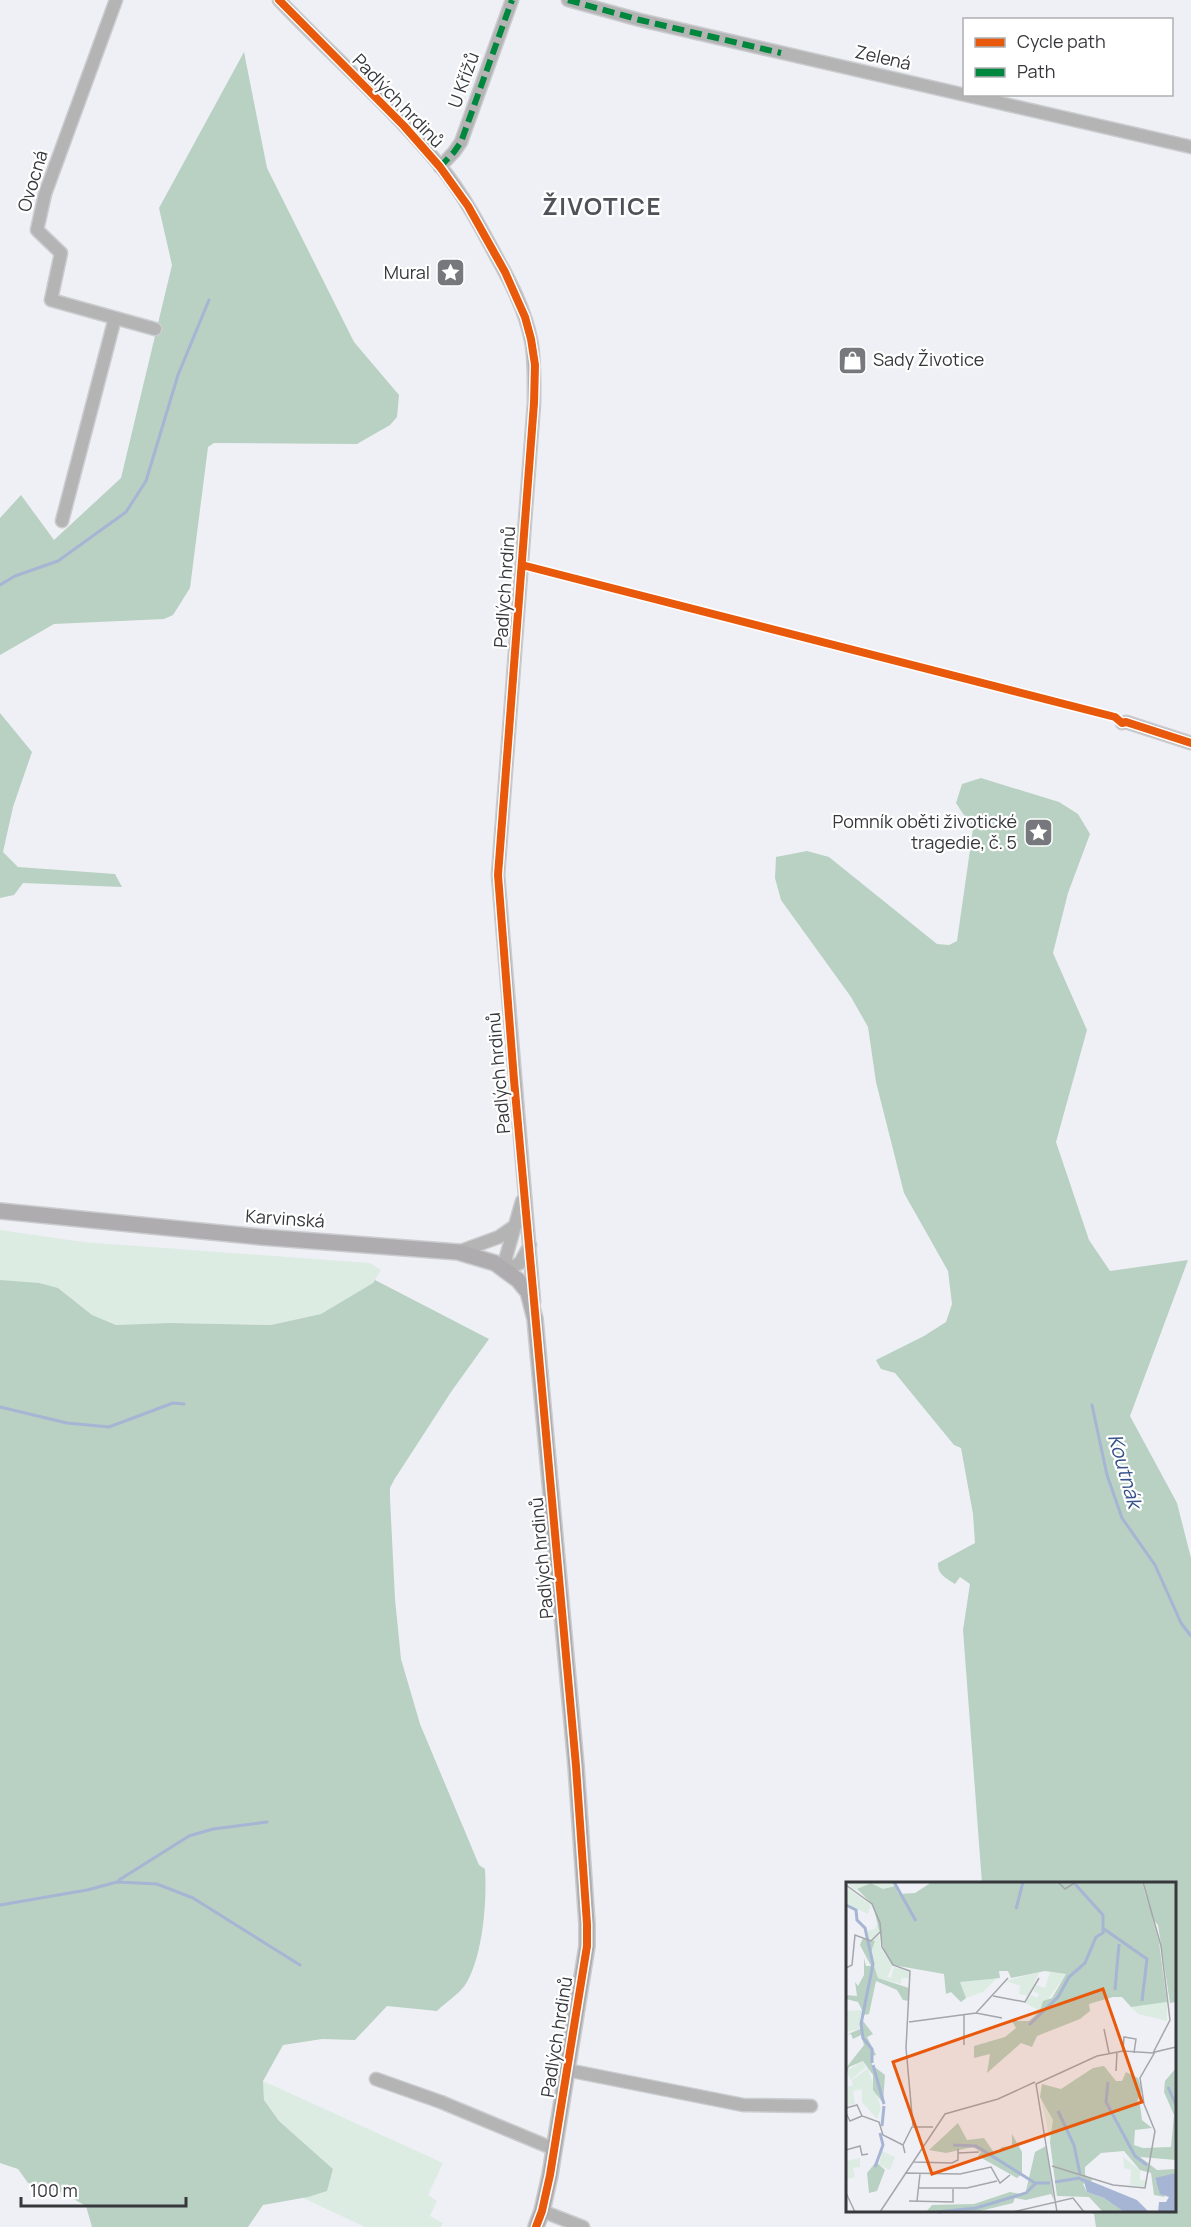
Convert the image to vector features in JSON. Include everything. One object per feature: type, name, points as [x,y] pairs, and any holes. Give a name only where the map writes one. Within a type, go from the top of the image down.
[{"type":"main road","name":"Karvinská","points":[[0,1210],[249,1236],[458,1252],[482,1258],[506,1270],[518,1280],[528,1292],[535,1319]]},
{"type":"main road","name":"Padlých hrdinů","points":[[535,1319],[576,1766],[588,1924],[587,1946],[554,2149],[542,2211],[536,2227]]},
{"type":"street","name":"Ovocná","points":[[116,0],[45,194],[37,230],[61,253],[51,300],[155,329]]},
{"type":"street","name":"Padlých hrdinů","points":[[279,0],[404,126],[440,167],[468,206],[510,282],[525,317],[535,365],[498,875],[535,1319]]},
{"type":"street","name":"U Křížů","points":[[440,167],[461,142],[512,0]]},
{"type":"street","name":"Zelená","points":[[568,0],[651,23],[963,95]]},
{"type":"street","name":"Zelená","points":[[969,96],[1191,147]]},
{"type":"street","points":[[62,521],[115,318]]},
{"type":"street","points":[[1122,723],[1126,722],[1191,743]]},
{"type":"street","name":"Padlých hrdinů","points":[[506,1270],[506,1257],[524,1191]]},
{"type":"street","points":[[458,1252],[499,1237],[516,1225]]},
{"type":"street","points":[[506,1270],[520,1263],[530,1245]]},
{"type":"street","points":[[567,2070],[743,2105],[811,2106]]},
{"type":"street","points":[[376,2079],[554,2149]]},
{"type":"street","points":[[542,2211],[583,2227]]},
{"type":"shaded area","points":[[0,1230],[83,1242],[370,1263],[381,1270],[373,1283],[321,1314],[271,1325],[169,1323],[116,1325],[92,1315],[58,1288],[0,1280]]},
{"type":"shaded area","points":[[263,2081],[443,2163],[428,2195],[437,2201],[430,2216],[443,2223],[441,2227],[365,2227],[303,2198],[327,2191],[333,2169],[279,2121],[264,2100]]},
{"type":"green space","points":[[244,52],[267,168],[354,342],[399,395],[397,417],[390,425],[357,444],[214,443],[208,447],[190,588],[173,615],[164,619],[54,624],[0,655],[0,518],[21,495],[54,540],[121,478],[172,265],[159,208]]},
{"type":"green space","points":[[0,713],[32,752],[13,807],[3,852],[18,867],[115,874],[122,887],[23,883],[14,895],[0,898]]},
{"type":"green space","points":[[981,778],[1059,802],[1078,814],[1090,834],[1068,893],[1053,953],[1087,1030],[1056,1142],[1089,1240],[1110,1271],[1188,1260],[1130,1416],[1177,1503],[1191,1558],[1191,2227],[1096,2227],[1094,2214],[1091,2213],[1176,2212],[1176,1882],[982,1882],[963,1630],[970,1584],[960,1577],[955,1584],[943,1575],[938,1567],[938,1563],[975,1543],[973,1514],[961,1448],[954,1445],[895,1373],[881,1369],[876,1360],[924,1336],[946,1322],[952,1304],[948,1271],[904,1193],[876,1082],[868,1027],[851,997],[781,900],[775,878],[776,857],[807,851],[829,857],[937,944],[949,945],[957,941],[973,829],[956,803],[962,784]]},
{"type":"green space","points":[[0,1280],[39,1283],[58,1288],[92,1315],[116,1325],[169,1323],[271,1325],[321,1314],[375,1280],[489,1339],[451,1392],[390,1488],[395,1599],[401,1659],[420,1724],[479,1865],[485,1869],[484,1912],[477,1957],[467,1982],[437,2011],[387,2006],[355,2040],[322,2039],[283,2045],[263,2081],[264,2100],[279,2121],[333,2169],[327,2191],[308,2197],[263,2205],[248,2227],[92,2227],[86,2206],[63,2193],[28,2183],[18,2169],[0,2163]]},
{"type":"waterway","points":[[0,585],[15,576],[58,561],[126,512],[146,481],[178,375],[209,300]]},
{"type":"waterway","points":[[0,1407],[67,1423],[109,1427],[173,1403],[184,1404]]},
{"type":"waterway","name":"Koutnák","points":[[1092,1405],[1107,1475],[1122,1518],[1155,1565],[1181,1623],[1191,1636]]},
{"type":"waterway","points":[[119,1880],[189,1836],[213,1829],[267,1822]]},
{"type":"waterway","points":[[0,1905],[87,1890],[117,1882],[157,1884],[193,1898],[300,1965]]},
{"type":"marked path","points":[[440,167],[461,142],[512,0]]},
{"type":"marked path","points":[[568,0],[640,20],[781,53]]},
{"type":"cycle path","points":[[279,0],[404,126],[440,167],[468,206],[505,272],[525,317],[535,365],[498,875],[514,1080],[576,1766],[587,1924],[587,1946],[550,2175],[536,2227]]},
{"type":"cycle path","points":[[522,565],[1115,717],[1122,723],[1126,722],[1191,743]]},
{"type":"place","name":"Mural","points":[[451,273]]},
{"type":"place","name":"Sady Životice","points":[[852,360]]},
{"type":"place","name":"Pomník oběti životické tragedie, č. 5","points":[[1038,832]]},
{"type":"district","name":"ŽIVOTICE","points":[[602,207]]}]
